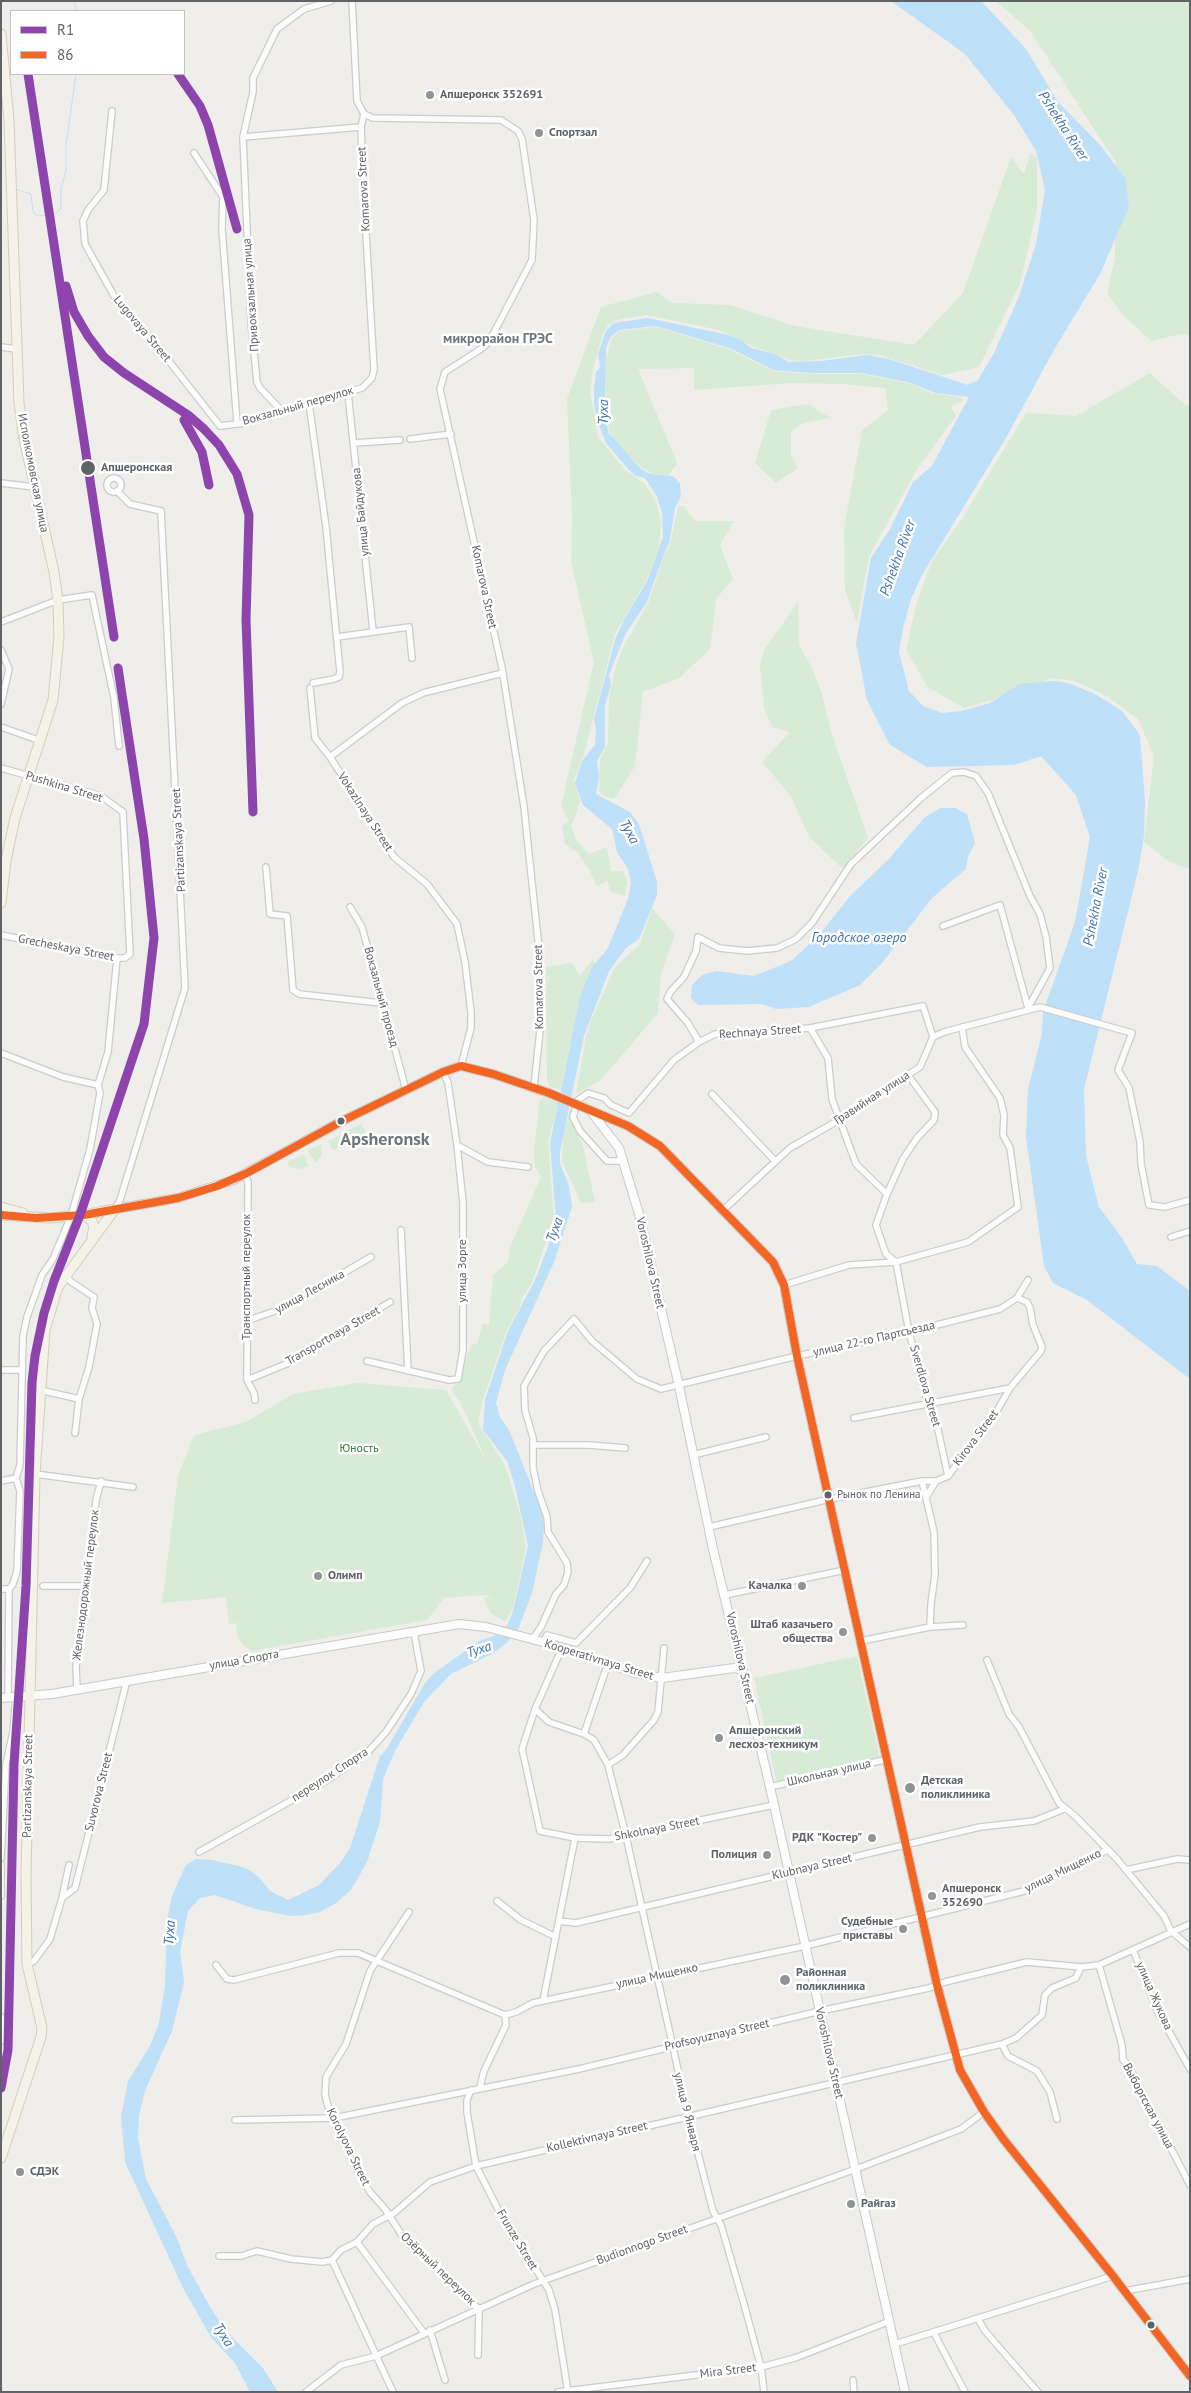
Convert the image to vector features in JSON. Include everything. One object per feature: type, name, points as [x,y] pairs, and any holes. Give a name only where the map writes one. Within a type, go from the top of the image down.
[{"type":"main road","name":"Исполкомовская улица","points":[[1,34],[16,349],[24,439],[58,600],[59,637],[53,700],[15,818],[6,860],[1,902]]},
{"type":"main road","points":[[1,1215],[50,1218],[84,1215],[178,1198],[217,1186],[245,1174],[342,1121],[443,1072],[461,1066],[549,1093],[628,1126],[660,1146],[722,1212],[773,1262],[784,1285],[797,1356],[937,1985],[960,2070],[984,2112],[1114,2276],[1190,2376]]},
{"type":"main road","name":"Voroshilova Street","points":[[590,1110],[613,1140],[624,1161],[679,1386],[709,1527],[770,1787],[905,2392]]},
{"type":"main road","points":[[613,1140],[616,1129],[628,1126]]},
{"type":"main road","points":[[1,1206],[50,1218]]},
{"type":"main road","points":[[91,1239],[115,1209]]},
{"type":"main road","points":[[84,1215],[92,1220],[94,1228],[91,1239]]},
{"type":"main road","name":"Partizanskaya Street","points":[[1,2158],[41,2037],[39,2015],[27,1964],[35,1474],[45,1330],[58,1287],[65,1274],[91,1239]]},
{"type":"main road","name":"улица Спорта","points":[[8,1697],[30,1696],[77,1689],[459,1624],[486,1627]]},
{"type":"main road","name":"Kooperativnaya Street","points":[[486,1627],[543,1642],[636,1673],[662,1678],[734,1668],[743,1670]]},
{"type":"street","name":"Привокзальная улица","points":[[282,410],[260,388],[258,382],[251,322],[243,137],[254,92],[253,78],[277,30],[304,8],[332,1]]},
{"type":"street","points":[[352,1],[357,101],[364,114]]},
{"type":"street","name":"Lugovaya Street","points":[[112,111],[104,190],[88,210],[83,220],[85,244],[118,303],[150,337],[220,426]]},
{"type":"street","name":"Komarova Street","points":[[372,378],[374,369],[361,127],[364,114],[373,118],[484,118],[501,120],[512,125],[518,131],[524,148],[534,220],[532,260],[490,340],[484,347],[446,372],[442,378],[440,389],[502,673],[524,807],[539,949],[541,1021],[534,1087]]},
{"type":"street","points":[[243,137],[361,127]]},
{"type":"street","name":"Привокзальная улица","points":[[194,153],[223,197],[222,229],[237,423]]},
{"type":"street","points":[[1,347],[16,349]]},
{"type":"street","name":"Вокзальный переулок","points":[[220,426],[245,423],[282,410],[348,393],[362,388],[372,378]]},
{"type":"street","name":"улица Байдукова","points":[[348,393],[373,630]]},
{"type":"street","name":"Vokazlnaya Street","points":[[309,403],[326,527],[337,637],[338,677],[312,685],[315,738],[330,757],[394,856],[427,884],[457,924],[465,962],[471,1012],[471,1028],[461,1066]]},
{"type":"street","points":[[410,439],[450,434]]},
{"type":"street","points":[[354,443],[400,440]]},
{"type":"street","points":[[1,483],[34,487]]},
{"type":"street","name":"Partizanskaya Street","points":[[115,1209],[123,1191],[185,988],[161,511],[130,504],[117,491]]},
{"type":"street","points":[[1,622],[58,600],[92,595],[114,698],[119,746]]},
{"type":"street","points":[[337,637],[373,630],[409,627],[412,658]]},
{"type":"street","points":[[1,650],[9,669],[1,704]]},
{"type":"street","points":[[330,757],[402,702],[423,693],[502,673]]},
{"type":"street","points":[[1,727],[41,741]]},
{"type":"street","name":"Pushkina Street","points":[[1,768],[101,796],[123,812],[130,954]]},
{"type":"street","points":[[699,1042],[688,1023],[667,999],[671,990],[684,978],[696,951],[698,937],[719,948],[747,951],[777,948],[796,939],[812,923],[851,864],[921,798],[952,773],[964,772],[976,776],[988,793],[1030,896],[1040,914],[1046,937],[1050,968],[1028,1008]]},
{"type":"street","points":[[266,867],[270,914],[287,916],[293,990],[299,994],[382,1003]]},
{"type":"street","points":[[944,926],[1000,905],[1028,1008]]},
{"type":"street","name":"Вокзальный проезд","points":[[350,907],[362,927],[406,1090]]},
{"type":"street","name":"Grecheskaya Street","points":[[1,935],[117,958],[124,958],[130,954]]},
{"type":"street","name":"Partizanskaya Street","points":[[1,1858],[6,1764],[13,1732],[8,1697],[9,1589],[13,1584],[17,1571],[20,1491],[16,1478],[20,1465],[23,1336],[26,1317],[42,1275],[53,1259],[71,1216],[90,1149],[100,1093],[98,1085],[108,1052],[117,958]]},
{"type":"street","name":"Rechnaya Street","points":[[624,1161],[607,1161],[580,1131],[573,1117],[578,1100],[588,1093],[604,1098],[611,1105],[629,1113],[674,1060],[699,1042],[715,1034],[810,1028],[923,1006],[933,1037]]},
{"type":"street","points":[[933,1037],[1028,1008],[1040,1007],[1132,1033],[1118,1070],[1129,1088],[1140,1142],[1141,1164],[1149,1205],[1165,1207],[1190,1200]]},
{"type":"street","points":[[784,1285],[849,1265],[896,1262],[968,1242],[1018,1207],[1010,1148],[1003,1135],[1004,1115],[1000,1098],[966,1047],[962,1027]]},
{"type":"street","points":[[810,1028],[828,1058],[832,1099],[856,1164],[887,1194]]},
{"type":"street","name":"Гравийная улица","points":[[722,1212],[790,1148],[839,1120],[920,1067],[933,1037]]},
{"type":"street","points":[[1,1053],[63,1077],[98,1085]]},
{"type":"street","name":"улица Зорге","points":[[367,1361],[408,1372],[449,1380],[458,1379],[463,1350],[463,1202],[448,1083],[443,1072]]},
{"type":"street","name":"Sverdlova Street","points":[[908,1075],[936,1112],[934,1120],[917,1138],[903,1158],[876,1225],[886,1254],[896,1262],[909,1332],[928,1404],[937,1425],[948,1476]]},
{"type":"street","points":[[712,1094],[775,1161]]},
{"type":"street","points":[[457,1145],[488,1162],[528,1167]]},
{"type":"street","name":"Транспортный переулок","points":[[245,1174],[248,1182],[247,1380]]},
{"type":"street","points":[[401,1230],[408,1372]]},
{"type":"street","points":[[1171,1237],[1190,1231]]},
{"type":"street","name":"улица Лесника","points":[[246,1321],[282,1309],[372,1257]]},
{"type":"street","points":[[65,1274],[70,1281],[94,1298],[92,1308],[97,1324],[90,1367],[79,1399],[75,1433]]},
{"type":"street","name":"улица 22-го Партсъезда","points":[[533,1441],[525,1410],[524,1386],[544,1351],[574,1319],[592,1341],[637,1380],[661,1389],[1000,1309],[1017,1298],[1028,1280]]},
{"type":"street","name":"Kirova Street","points":[[709,1527],[830,1499],[922,1481],[936,1481],[948,1476],[994,1416],[1010,1388],[1042,1347],[1033,1325],[1028,1302],[1017,1298]]},
{"type":"street","name":"Transportnaya Street","points":[[247,1380],[291,1362],[390,1302]]},
{"type":"street","points":[[1,1370],[21,1370]]},
{"type":"street","points":[[247,1380],[256,1400]]},
{"type":"street","points":[[854,1418],[1010,1388]]},
{"type":"street","points":[[40,1390],[79,1399]]},
{"type":"street","points":[[693,1455],[766,1437]]},
{"type":"street","points":[[532,1640],[541,1627],[556,1594],[564,1585],[568,1572],[567,1563],[548,1532],[547,1517],[533,1468],[533,1441],[625,1448]]},
{"type":"street","points":[[35,1474],[101,1481],[133,1487]]},
{"type":"street","points":[[1,1481],[16,1478]]},
{"type":"street","name":"Железнодорожный переулок","points":[[77,1689],[76,1667],[85,1586],[96,1500],[101,1481]]},
{"type":"street","points":[[922,1481],[927,1496],[934,1540],[935,1574],[930,1628]]},
{"type":"street","points":[[927,1496],[936,1481]]},
{"type":"street","points":[[543,1642],[547,1635],[576,1643],[630,1588],[648,1561]]},
{"type":"street","points":[[725,1595],[845,1570]]},
{"type":"street","points":[[43,1586],[85,1586]]},
{"type":"street","points":[[1,1589],[9,1589]]},
{"type":"street","points":[[861,1641],[930,1628],[964,1625]]},
{"type":"street","name":"переулок Спорта","points":[[199,1852],[326,1781],[367,1753],[386,1732],[411,1694],[421,1671],[414,1632]]},
{"type":"street","points":[[562,1648],[535,1709],[549,1722],[584,1734],[608,1663]]},
{"type":"street","points":[[608,1765],[622,1755],[654,1720],[658,1712],[664,1648]]},
{"type":"street","points":[[987,1660],[1009,1714],[1019,1727],[1036,1762],[1064,1809],[1075,1816],[1126,1870],[1164,1916],[1171,1931],[1190,1948]]},
{"type":"street","name":"Suvorova Street","points":[[62,1898],[75,1888],[127,1680]]},
{"type":"street","name":"Shkolnaya Street","points":[[535,1709],[522,1749],[540,1831],[575,1838],[609,1839],[774,1806]]},
{"type":"street","name":"улица 9 Января","points":[[584,1734],[594,1740],[608,1765],[626,1836],[688,2116],[716,2218],[721,2225],[744,2304],[761,2368],[764,2392]]},
{"type":"street","name":"Школьная улица","points":[[770,1787],[888,1759]]},
{"type":"street","name":"Klubnaya Street","points":[[559,1921],[576,1923],[980,1827],[1034,1821],[1064,1809]]},
{"type":"street","points":[[543,2001],[575,1838]]},
{"type":"street","name":"улица Мищенко","points":[[506,2015],[532,2003],[805,1946],[1028,1890],[1107,1850]]},
{"type":"street","points":[[1126,1870],[1177,1859],[1190,1860]]},
{"type":"street","points":[[1,1864],[1,1896]]},
{"type":"street","name":"Suvorova Street","points":[[27,1964],[34,1961],[50,1939],[69,1866]]},
{"type":"street","points":[[497,1901],[521,1920],[556,1937]]},
{"type":"street","name":"Korolyova Street","points":[[389,2217],[386,2209],[370,2192],[359,2174],[329,2110],[325,2095],[326,2077],[346,2044],[370,1971],[409,1912]]},
{"type":"street","name":"Profsoyuznaya Street","points":[[235,2120],[334,2118],[480,2087],[580,2069],[820,2011],[929,1988],[1027,1962],[1081,1967],[1098,1965],[1190,1924]]},
{"type":"street","name":"улица Жукова","points":[[1133,1950],[1157,2010],[1190,2069]]},
{"type":"street","points":[[216,1965],[227,1979],[234,1980],[339,1953],[358,1953],[506,2015],[506,2025],[484,2071],[480,2087]]},
{"type":"street","name":"Выборгская улица","points":[[1098,1965],[1122,2046],[1123,2060],[1128,2065],[1190,2185]]},
{"type":"street","name":"Kollektivnaya Street","points":[[332,2260],[341,2250],[357,2242],[373,2224],[389,2217],[430,2182],[476,2166],[1002,2044],[1016,2038],[1042,2015],[1045,1995],[1052,1988],[1076,1978],[1081,1967]]},
{"type":"street","points":[[1,2017],[1,2041]]},
{"type":"street","points":[[1002,2044],[1008,2056],[1037,2071],[1050,2092],[1057,2119]]},
{"type":"street","name":"Frunze Street","points":[[471,2090],[467,2100],[467,2112],[476,2166],[499,2210],[549,2290],[568,2391]]},
{"type":"street","name":"Budionnogo Street","points":[[306,2392],[341,2365],[376,2356],[542,2281],[856,2169],[961,2129],[984,2112]]},
{"type":"street","name":"Озёрный переулок","points":[[389,2217],[405,2240],[479,2309],[478,2354]]},
{"type":"street","points":[[357,2242],[427,2332],[445,2380]]},
{"type":"street","points":[[219,2256],[241,2256],[257,2250],[291,2259],[323,2262],[332,2260],[393,2392]]},
{"type":"street","points":[[895,2344],[1114,2276]]},
{"type":"street","points":[[1125,2291],[1190,2279]]},
{"type":"street","points":[[978,2319],[985,2331],[1038,2392]]},
{"type":"street","name":"Mira Street","points":[[558,2392],[761,2368],[795,2358],[890,2321]]},
{"type":"street","points":[[934,2333],[965,2392]]},
{"type":"street","points":[[853,2380],[854,2392]]},
{"type":"green space","points":[[996,1],[1190,1],[1190,336],[1181,334],[1151,341],[1124,316],[1107,293],[1115,258],[1116,163],[1031,32]]},
{"type":"green space","points":[[1030,154],[1037,158],[1037,210],[1020,284],[979,367],[943,375],[880,355],[863,354],[806,361],[791,360],[752,346],[719,330],[646,315],[617,320],[608,325],[602,336],[593,369],[590,392],[598,437],[625,470],[644,483],[656,502],[661,521],[659,547],[646,581],[615,634],[584,754],[574,780],[580,801],[571,825],[576,840],[589,854],[607,847],[611,871],[623,871],[627,881],[625,896],[611,892],[607,880],[597,887],[590,871],[578,853],[565,844],[562,826],[569,822],[561,806],[594,662],[571,562],[572,518],[567,399],[601,307],[656,292],[673,303],[730,305],[795,326],[914,345],[963,293],[1011,157],[1024,174]]},
{"type":"green space","points":[[657,327],[731,350],[773,371],[809,374],[861,374],[907,383],[932,393],[963,398],[963,401],[951,407],[956,416],[919,466],[869,556],[857,623],[845,590],[844,529],[862,430],[888,410],[885,388],[842,384],[790,383],[694,390],[694,368],[638,369],[677,463],[668,476],[654,474],[642,468],[619,446],[609,431],[606,412],[606,361],[611,339],[620,331]]},
{"type":"green space","points":[[1150,373],[1185,405],[1190,405],[1190,869],[1170,862],[1144,842],[1154,756],[1138,719],[1105,695],[1075,681],[1052,678],[1015,693],[964,708],[928,687],[906,650],[917,602],[932,561],[961,520],[1026,413],[1076,416]]},
{"type":"green space","points":[[808,404],[830,418],[803,423],[791,432],[791,455],[798,468],[776,483],[755,463],[771,410]]},
{"type":"green space","points":[[683,505],[695,521],[734,521],[720,545],[733,579],[716,599],[710,649],[679,678],[643,692],[635,766],[614,799],[606,797],[599,791],[600,759],[608,743],[609,697],[616,666],[623,647],[648,604],[665,553],[670,546],[678,506]]},
{"type":"green space","points":[[798,602],[799,645],[812,668],[822,694],[831,732],[868,838],[843,869],[809,837],[791,796],[762,762],[790,732],[772,727],[764,708],[760,666],[764,650]]},
{"type":"green space","points":[[652,908],[675,934],[661,974],[658,1013],[601,1080],[576,1094],[586,1037],[591,1021],[615,967],[640,944]]},
{"type":"green space","points":[[592,960],[595,963],[580,999],[560,1090],[550,1086],[547,1080],[546,967],[572,963],[580,976]]},
{"type":"green space","name":"Юность","points":[[553,1097],[559,1102],[548,1141],[554,1218],[531,1285],[521,1299],[520,1307],[507,1330],[482,1402],[478,1423],[505,1465],[521,1518],[526,1548],[513,1608],[505,1622],[490,1612],[484,1599],[486,1596],[495,1602],[487,1595],[444,1598],[427,1620],[252,1651],[243,1645],[237,1636],[236,1623],[229,1624],[226,1597],[162,1603],[178,1476],[194,1435],[246,1422],[293,1394],[357,1383],[446,1390],[487,1462],[461,1404],[451,1389],[459,1381],[471,1345],[477,1344],[483,1323],[489,1325],[493,1275],[508,1262],[510,1247],[541,1177],[535,1167],[534,1151],[540,1099]]},
{"type":"green space","points":[[571,1105],[571,1119],[583,1146],[595,1202],[581,1203],[562,1161],[563,1138]]},
{"type":"green space","points":[[361,1124],[367,1134],[352,1141],[347,1131]]},
{"type":"green space","points":[[341,1134],[346,1144],[333,1151],[328,1141]]},
{"type":"green space","points":[[321,1144],[322,1155],[315,1163],[308,1150]]},
{"type":"green space","points":[[303,1154],[309,1166],[300,1169],[289,1166],[287,1162]]},
{"type":"green space","points":[[857,1656],[880,1759],[777,1783],[754,1678]]},
{"type":"water","points":[[891,1],[981,1],[1026,49],[1058,102],[1101,146],[1125,178],[1129,207],[1100,274],[1055,348],[1007,436],[922,575],[911,599],[899,652],[909,691],[923,706],[942,713],[962,711],[990,703],[1020,684],[1054,681],[1068,683],[1095,694],[1122,711],[1140,735],[1145,800],[1144,836],[1138,871],[1084,1089],[1086,1156],[1099,1207],[1122,1238],[1137,1264],[1157,1266],[1190,1291],[1190,1379],[1087,1300],[1053,1283],[1044,1266],[1026,1137],[1028,1089],[1042,1034],[1043,1012],[1075,922],[1090,837],[1076,795],[1041,756],[1014,765],[927,767],[890,745],[867,700],[856,643],[871,558],[890,529],[913,482],[932,466],[969,397],[936,393],[907,382],[861,373],[810,373],[773,370],[732,349],[656,326],[620,330],[611,336],[606,348],[605,409],[608,432],[641,469],[650,474],[673,476],[680,483],[681,496],[675,508],[669,544],[647,602],[626,633],[609,675],[611,685],[605,705],[605,747],[597,761],[599,776],[596,794],[630,812],[639,824],[657,882],[657,895],[639,939],[626,948],[609,971],[584,1036],[560,1152],[560,1163],[569,1186],[572,1207],[554,1262],[505,1370],[496,1403],[500,1417],[509,1430],[542,1512],[543,1542],[532,1593],[519,1627],[507,1643],[490,1655],[451,1674],[424,1702],[395,1751],[383,1779],[380,1822],[367,1862],[351,1890],[336,1903],[320,1912],[306,1915],[291,1916],[256,1909],[215,1895],[200,1898],[188,1911],[180,1952],[184,1982],[172,2031],[145,2091],[139,2115],[138,2138],[146,2179],[177,2238],[187,2265],[210,2307],[227,2332],[263,2368],[278,2392],[250,2392],[235,2363],[211,2337],[184,2290],[125,2162],[121,2116],[128,2081],[150,2046],[159,2023],[165,1985],[167,1921],[172,1896],[186,1865],[196,1859],[213,1860],[246,1868],[259,1877],[270,1891],[288,1900],[319,1885],[340,1863],[350,1848],[380,1756],[386,1750],[425,1683],[433,1674],[479,1641],[494,1636],[508,1624],[513,1611],[528,1546],[515,1486],[507,1461],[483,1430],[485,1400],[508,1331],[536,1278],[554,1230],[556,1219],[550,1143],[580,997],[592,967],[607,950],[628,899],[631,883],[628,869],[617,852],[612,829],[583,805],[575,783],[582,761],[595,745],[596,729],[594,719],[615,640],[624,620],[647,581],[663,537],[662,512],[657,496],[645,478],[636,476],[629,470],[606,443],[597,420],[594,390],[596,372],[600,367],[598,354],[606,330],[614,323],[648,318],[729,335],[751,348],[775,354],[789,362],[821,361],[867,355],[889,359],[968,385],[978,380],[994,353],[1018,299],[1036,244],[1045,190],[1036,151],[1014,115],[965,54]]},
{"type":"water","name":"Городское озеро","points":[[940,808],[955,808],[967,814],[975,843],[968,857],[966,869],[932,898],[882,963],[860,985],[809,1007],[776,1009],[762,1004],[698,1005],[691,998],[692,985],[702,975],[716,971],[754,976],[791,961],[818,936],[852,894],[889,859],[924,818]]},
{"type":"waterway","points":[[74,1],[76,10]]},
{"type":"waterway","points":[[16,189],[31,194],[33,212],[38,216],[56,214],[61,208],[61,188],[66,171],[66,145],[76,75]]},
{"type":"transit line","name":"R1","points":[[28,75],[114,637]]},
{"type":"transit line","name":"R1","points":[[179,75],[200,106],[208,125],[237,229]]},
{"type":"transit line","name":"R1","points":[[66,286],[74,312],[88,336],[104,357],[124,373],[188,415],[204,429],[219,445],[237,474],[249,515],[246,620],[253,812]]},
{"type":"transit line","name":"R1","points":[[184,420],[202,452],[209,485]]},
{"type":"transit line","name":"R1","points":[[1,2088],[8,2050],[14,1764],[26,1586],[32,1382],[35,1356],[44,1313],[54,1281],[80,1215],[144,1024],[154,938],[144,839],[118,668]]},
{"type":"transit line","name":"86","points":[[1,1215],[36,1218],[84,1215],[178,1198],[217,1186],[245,1174],[342,1121],[443,1072],[461,1066],[493,1074],[549,1093],[628,1126],[660,1146],[773,1262],[784,1285],[797,1356],[937,1985],[960,2070],[984,2112],[1004,2140],[1190,2376]]},
{"type":"place","name":"Апшеронск 352691","points":[[430,95]]},
{"type":"place","name":"Спортзал","points":[[539,133]]},
{"type":"place","name":"Апшеронская","points":[[88,468]]},
{"type":"place","name":"Рынок по Ленина","points":[[828,1495]]},
{"type":"place","name":"Олимп","points":[[318,1576]]},
{"type":"place","name":"Качалка","points":[[802,1586]]},
{"type":"place","name":"Штаб казачьего общества","points":[[843,1632]]},
{"type":"place","name":"Апшеронский лесхоз-техникум","points":[[719,1738]]},
{"type":"place","name":"Детская поликлиника","points":[[910,1788]]},
{"type":"place","name":"РДК \"Костер\"","points":[[872,1838]]},
{"type":"place","name":"Полиция","points":[[767,1855]]},
{"type":"place","name":"Апшеронск 352690","points":[[932,1896]]},
{"type":"place","name":"Судебные приставы","points":[[903,1929]]},
{"type":"place","name":"Районная поликлиника","points":[[785,1980]]},
{"type":"place","name":"СДЭК","points":[[20,2172]]},
{"type":"place","name":"Райгаз","points":[[851,2204]]},
{"type":"district","name":"микрорайон ГРЭС","points":[[498,339]]},
{"type":"district","name":"Apsheronsk","points":[[385,1140]]},
{"type":"water label","name":"Pshekha River","points":[[1063,126]]},
{"type":"water label","name":"Туха","points":[[604,412]]},
{"type":"water label","name":"Pshekha River","points":[[898,558]]},
{"type":"water label","name":"Туха","points":[[629,832]]},
{"type":"water label","name":"Pshekha River","points":[[1096,907]]},
{"type":"water label","name":"Туха","points":[[555,1230]]},
{"type":"water label","name":"Туха","points":[[479,1650]]},
{"type":"water label","name":"Туха","points":[[170,1933]]},
{"type":"water label","name":"Туха","points":[[223,2335]]}]
